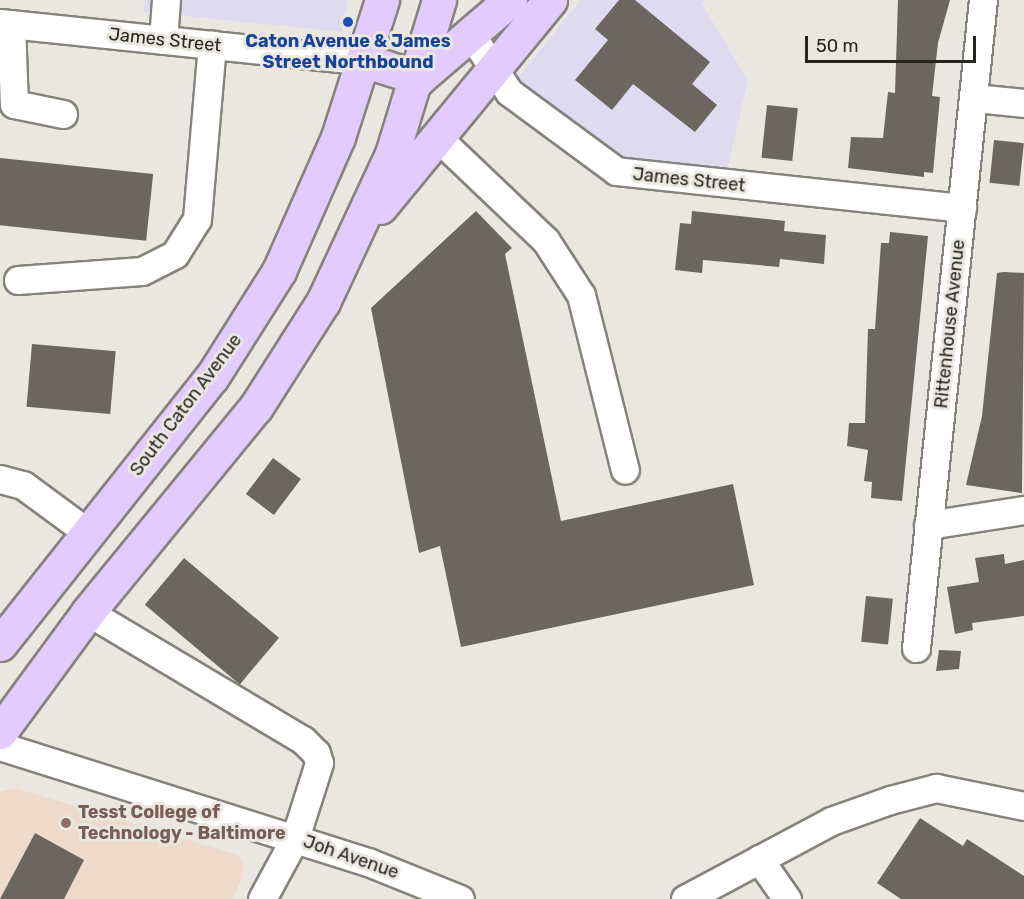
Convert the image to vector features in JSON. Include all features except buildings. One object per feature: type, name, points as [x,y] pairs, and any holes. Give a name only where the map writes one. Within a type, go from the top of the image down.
[{"type":"main road","name":"South Caton Avenue","points":[[0,644],[212,377],[279,271],[308,210],[366,62],[382,0]]},
{"type":"main road","points":[[0,732],[88,612],[255,407],[323,302],[356,236],[419,78],[439,0]]},
{"type":"main road","points":[[419,78],[472,36],[510,0]]},
{"type":"main road","points":[[356,236],[550,0]]},
{"type":"main road","points":[[366,62],[419,78]]},
{"type":"street","points":[[163,40],[166,0]]},
{"type":"street","name":"Rittenhouse Avenue","points":[[916,648],[983,0]]},
{"type":"street","points":[[6,24],[14,104],[63,114]]},
{"type":"street","name":"James Street","points":[[6,24],[366,62]]},
{"type":"street","name":"James Street","points":[[472,36],[492,70],[509,92],[616,171],[962,208]]},
{"type":"street","points":[[18,280],[142,271],[175,254],[197,219],[212,45]]},
{"type":"street","points":[[974,98],[1024,103]]},
{"type":"street","points":[[438,138],[546,241],[581,295],[625,470]]},
{"type":"street","points":[[0,479],[23,485],[87,532]]},
{"type":"street","points":[[928,525],[1024,510]]},
{"type":"street","points":[[88,612],[303,740],[316,753],[319,763],[295,838],[262,899]]},
{"type":"street","name":"Joh Avenue","points":[[0,746],[295,838],[460,899]]},
{"type":"street","points":[[685,899],[831,821],[936,788],[1024,806]]},
{"type":"street","points":[[759,859],[787,899]]},
{"type":"shaded area","points":[[145,0],[348,0],[342,32],[144,12]]},
{"type":"shaded area","points":[[581,0],[705,0],[702,4],[748,81],[727,170],[610,157],[514,82]]},
{"type":"shaded area","name":"Tesst College of Technology - Baltimore","points":[[15,788],[237,855],[243,861],[242,879],[232,899],[0,899],[0,792]]},
{"type":"place","name":"Caton Avenue & James Street Northbound","points":[[348,22]]},
{"type":"place","name":"Tesst College of Technology - Baltimore","points":[[66,823]]}]
